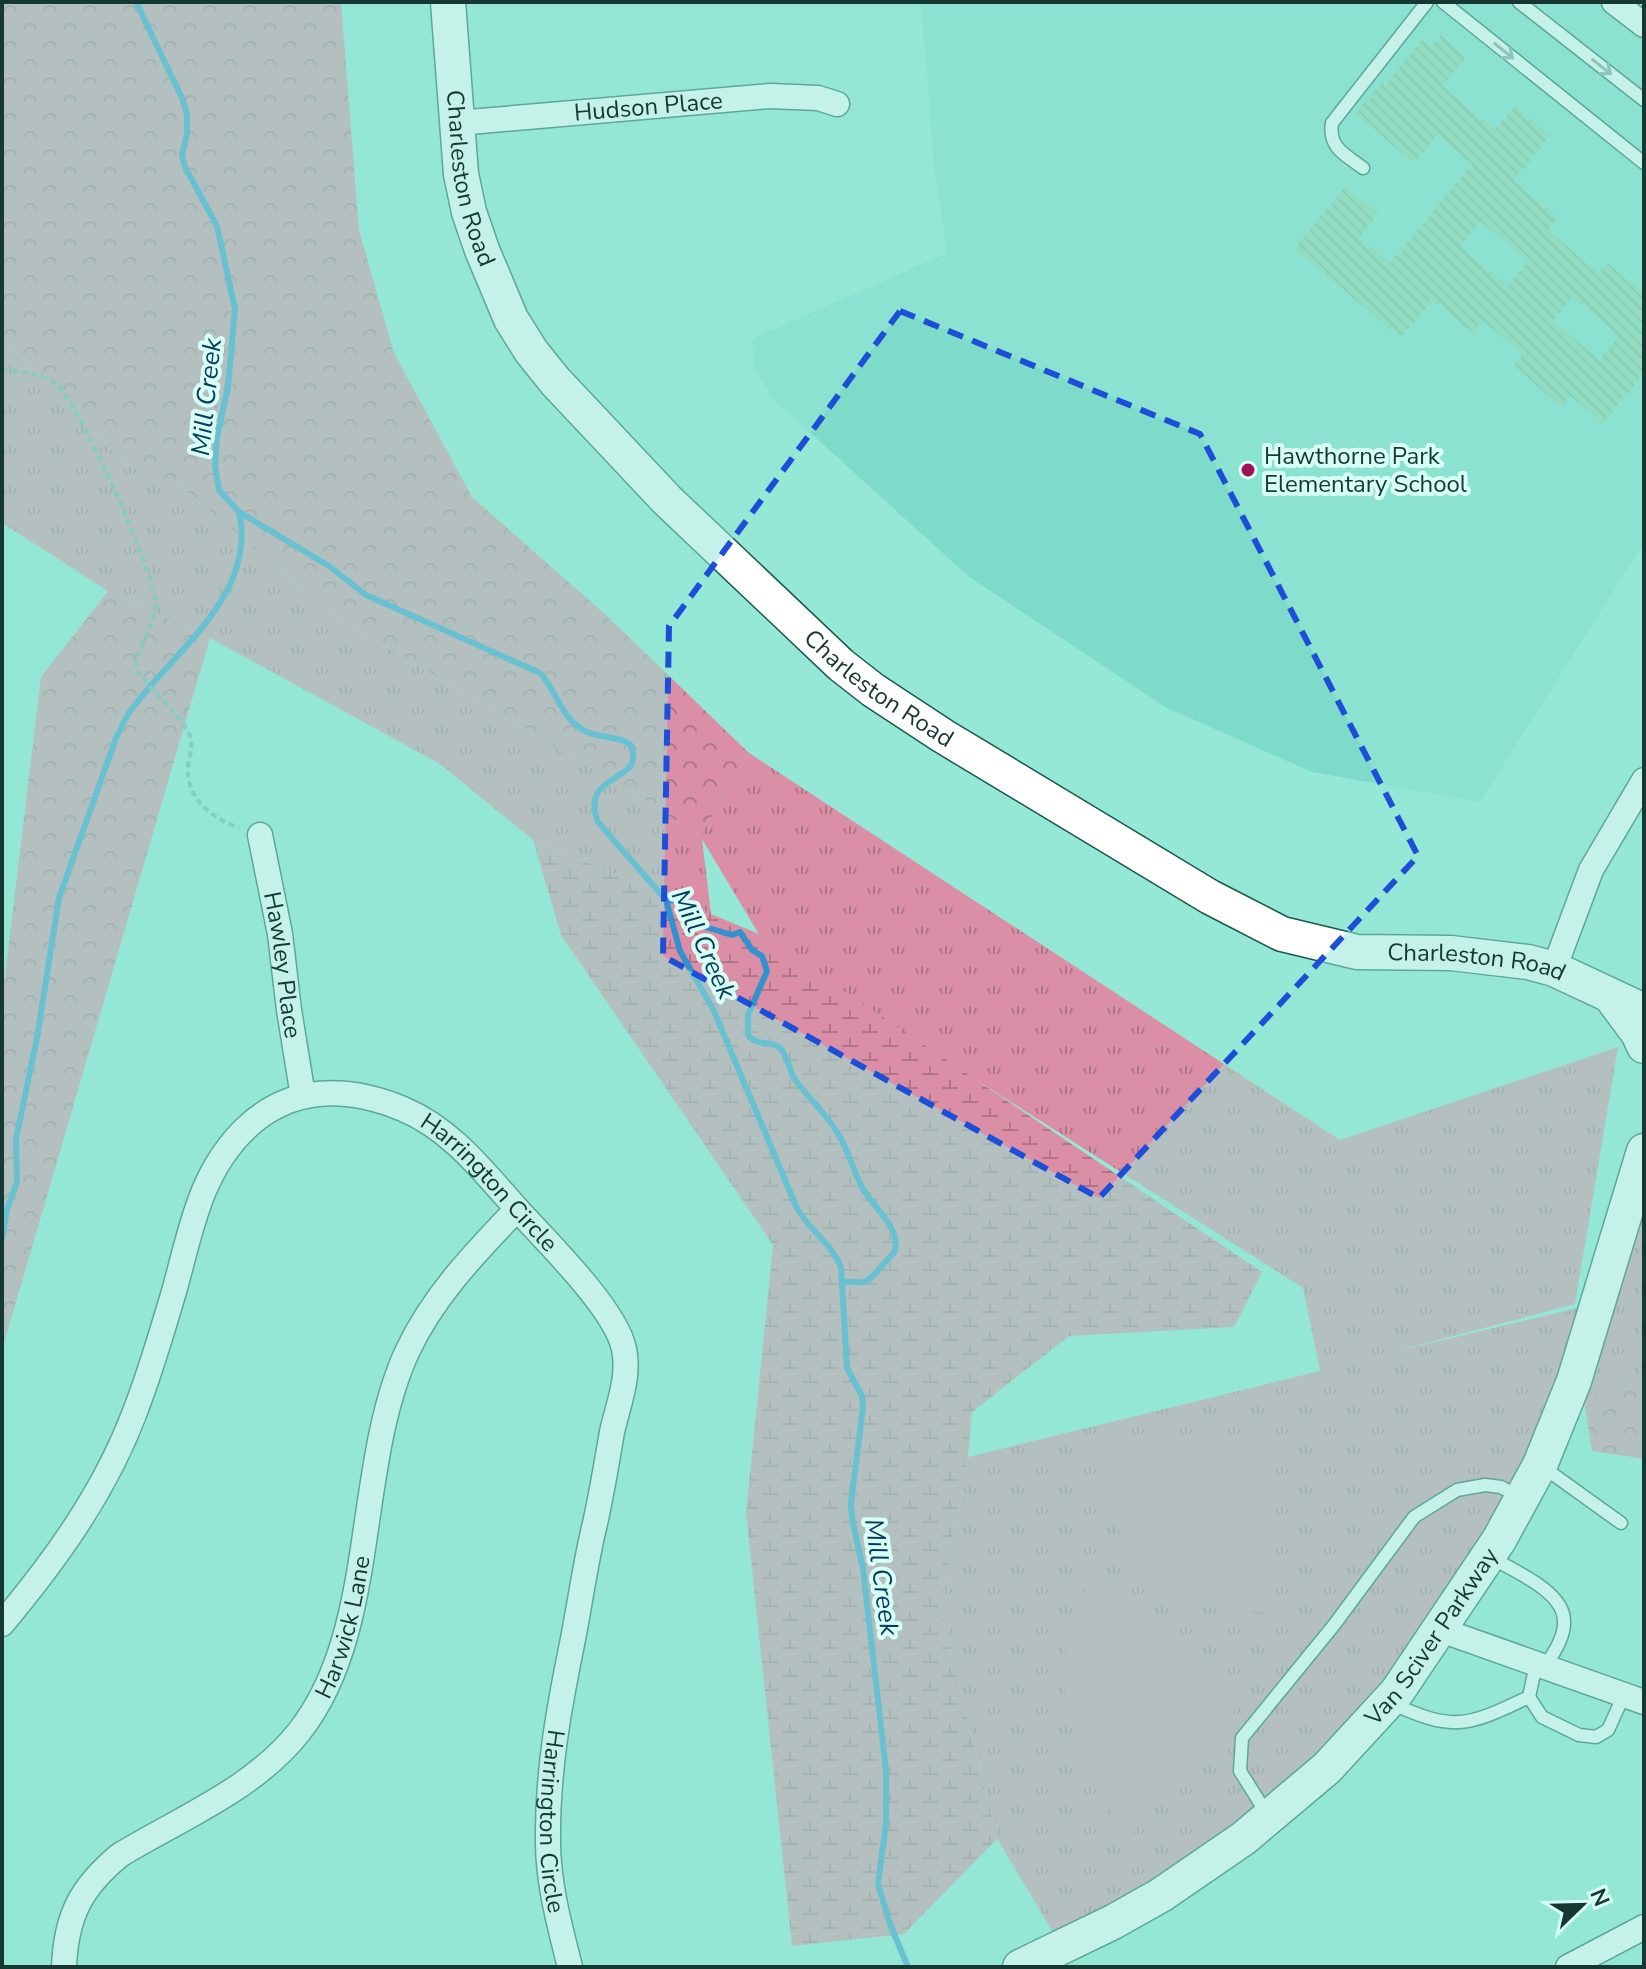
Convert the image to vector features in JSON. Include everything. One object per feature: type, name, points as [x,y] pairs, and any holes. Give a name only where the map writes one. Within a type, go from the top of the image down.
[{"type":"street","name":"Charleston Road","points":[[448,2],[461,174],[469,212],[495,285],[511,319],[555,381],[667,500],[782,612],[873,690],[943,736],[1210,897],[1282,934],[1357,952],[1451,953],[1516,960],[1554,969],[1644,1011]]},
{"type":"street","points":[[1614,2],[1644,25]]},
{"type":"street","name":"Hudson Place","points":[[457,123],[770,96],[818,98],[837,104]]},
{"type":"street","points":[[1554,969],[1591,870],[1644,780]]},
{"type":"street","name":"Hawley Place","points":[[260,835],[280,934],[303,1096]]},
{"type":"street","points":[[1610,994],[1644,1046]]},
{"type":"street","name":"Harrington Circle","points":[[2,1624],[70,1537],[90,1507],[122,1445],[154,1360],[201,1193],[231,1143],[272,1107],[322,1092],[395,1106],[421,1116],[445,1132],[517,1209],[593,1296],[624,1347],[626,1377],[563,1683],[550,1780],[550,1866],[570,1967]]},
{"type":"street","name":"Van Sciver Parkway","points":[[1020,1967],[1161,1895],[1244,1838],[1327,1768],[1388,1702],[1489,1556],[1524,1499],[1540,1465],[1574,1381],[1644,1151]]},
{"type":"street","name":"Harwick Lane","points":[[64,1967],[67,1933],[74,1910],[85,1889],[100,1871],[120,1855],[255,1775],[279,1754],[316,1707],[339,1658],[363,1553],[382,1438],[407,1352],[449,1284],[517,1209]]},
{"type":"street","points":[[1438,1629],[1634,1698]]},
{"type":"street","points":[[1568,1967],[1644,1927]]},
{"type":"lane","points":[[1363,168],[1337,148],[1330,136],[1332,123],[1427,2]]},
{"type":"lane","points":[[1443,2],[1644,163]]},
{"type":"lane","points":[[1519,2],[1644,100]]},
{"type":"lane","points":[[1540,1465],[1621,1523]]},
{"type":"lane","points":[[1269,1818],[1240,1771],[1242,1738],[1334,1625],[1414,1517],[1457,1490],[1485,1485],[1501,1487],[1524,1499]]},
{"type":"lane","points":[[1388,1702],[1427,1720],[1453,1724],[1489,1716],[1529,1697],[1541,1666],[1560,1640],[1564,1620],[1560,1604],[1546,1590],[1489,1556]]},
{"type":"lane","points":[[1529,1697],[1542,1717],[1579,1735],[1596,1737],[1608,1730],[1634,1698]]},
{"type":"path","points":[[2,370],[25,372],[54,383],[69,398],[91,440],[146,567],[156,603],[148,637],[136,658],[136,668],[189,732],[192,746],[188,768],[190,788],[201,805],[222,821],[260,835]]},
{"type":"highlighted area","points":[[900,311],[1200,434],[1418,856],[1099,1198],[663,956],[669,626]]},
{"type":"shaded area","name":"Hawthorne Park Elementary School","points":[[921,2],[1618,2],[1644,23],[1644,543],[1480,802],[1312,772],[1167,708],[968,576],[772,398],[754,367],[752,339],[947,253],[934,166]]},
{"type":"green space","points":[[2,2],[341,2],[359,230],[394,353],[472,497],[606,615],[749,753],[700,836],[633,792],[338,619],[176,482],[128,466],[2,338]]},
{"type":"green space","points":[[2,338],[128,466],[176,482],[338,619],[633,792],[700,836],[749,753],[1340,1140],[1618,1047],[1575,1304],[1389,1353],[1598,1303],[1439,1643],[1167,1893],[1062,1947],[997,1839],[941,1609],[968,1457],[1320,1371],[1303,1288],[766,946],[702,839],[711,914],[533,840],[440,764],[210,638],[108,591],[2,523]]},
{"type":"green space","points":[[108,591],[210,638],[2,1350],[2,1000],[41,677]]},
{"type":"green space","points":[[533,840],[759,934],[1262,1272],[1234,1327],[1069,1336],[972,1412],[968,1457],[941,1609],[997,1839],[904,1934],[792,1946],[746,1513],[773,1245],[561,935]]},
{"type":"green space","points":[[1644,1204],[1644,1367],[1634,1380],[1584,1401]]},
{"type":"green space","points":[[1644,1367],[1644,1459],[1592,1451],[1584,1401],[1634,1380]]},
{"type":"green space","points":[[1268,1435],[1268,1612],[1220,1611],[1176,1593],[1139,1563],[1107,1511],[1102,1448]]},
{"type":"green space","points":[[1099,1572],[1249,1693],[1126,1840],[1090,1777],[1074,1740],[1064,1677],[1068,1617]]},
{"type":"building","points":[[1441,35],[1466,57],[1442,86],[1495,130],[1515,106],[1550,136],[1513,181],[1558,218],[1548,230],[1599,273],[1608,263],[1644,293],[1644,373],[1603,423],[1571,396],[1562,407],[1513,366],[1523,354],[1483,321],[1473,333],[1433,300],[1401,338],[1294,249],[1345,187],[1378,214],[1359,238],[1390,263],[1472,164],[1437,135],[1414,163],[1355,114],[1382,82],[1385,85],[1422,40],[1431,46]],"holes":[[[1480,221],[1528,261],[1508,286],[1460,247]],[[1573,297],[1619,336],[1599,360],[1553,321]]]},
{"type":"waterway","name":"Mill Creek","points":[[136,2],[182,98],[187,114],[187,134],[182,155],[185,167],[217,226],[235,309],[228,387],[217,437],[215,466],[219,490],[239,512],[329,566],[366,595],[540,673],[565,713],[578,727],[630,744],[633,757],[630,766],[597,794],[594,805],[598,822],[666,900],[680,951],[714,1011],[796,1206],[841,1267],[847,1368],[862,1396],[863,1407],[851,1503],[852,1518],[863,1569],[886,1770],[886,1824],[878,1884],[908,1967]]},
{"type":"waterway","points":[[2,1239],[7,1209],[17,1182],[16,1139],[37,1038],[59,898],[116,738],[128,714],[206,622],[236,571],[241,542],[239,512]]},
{"type":"waterway","points":[[666,900],[688,901],[699,925],[732,935],[740,932],[752,950],[762,956],[767,971],[748,1015],[748,1035],[783,1051],[794,1077],[836,1131],[863,1189],[891,1228],[896,1244],[894,1253],[867,1281],[843,1282]]},
{"type":"place","name":"Hawthorne Park Elementary School","points":[[1248,470]]}]
